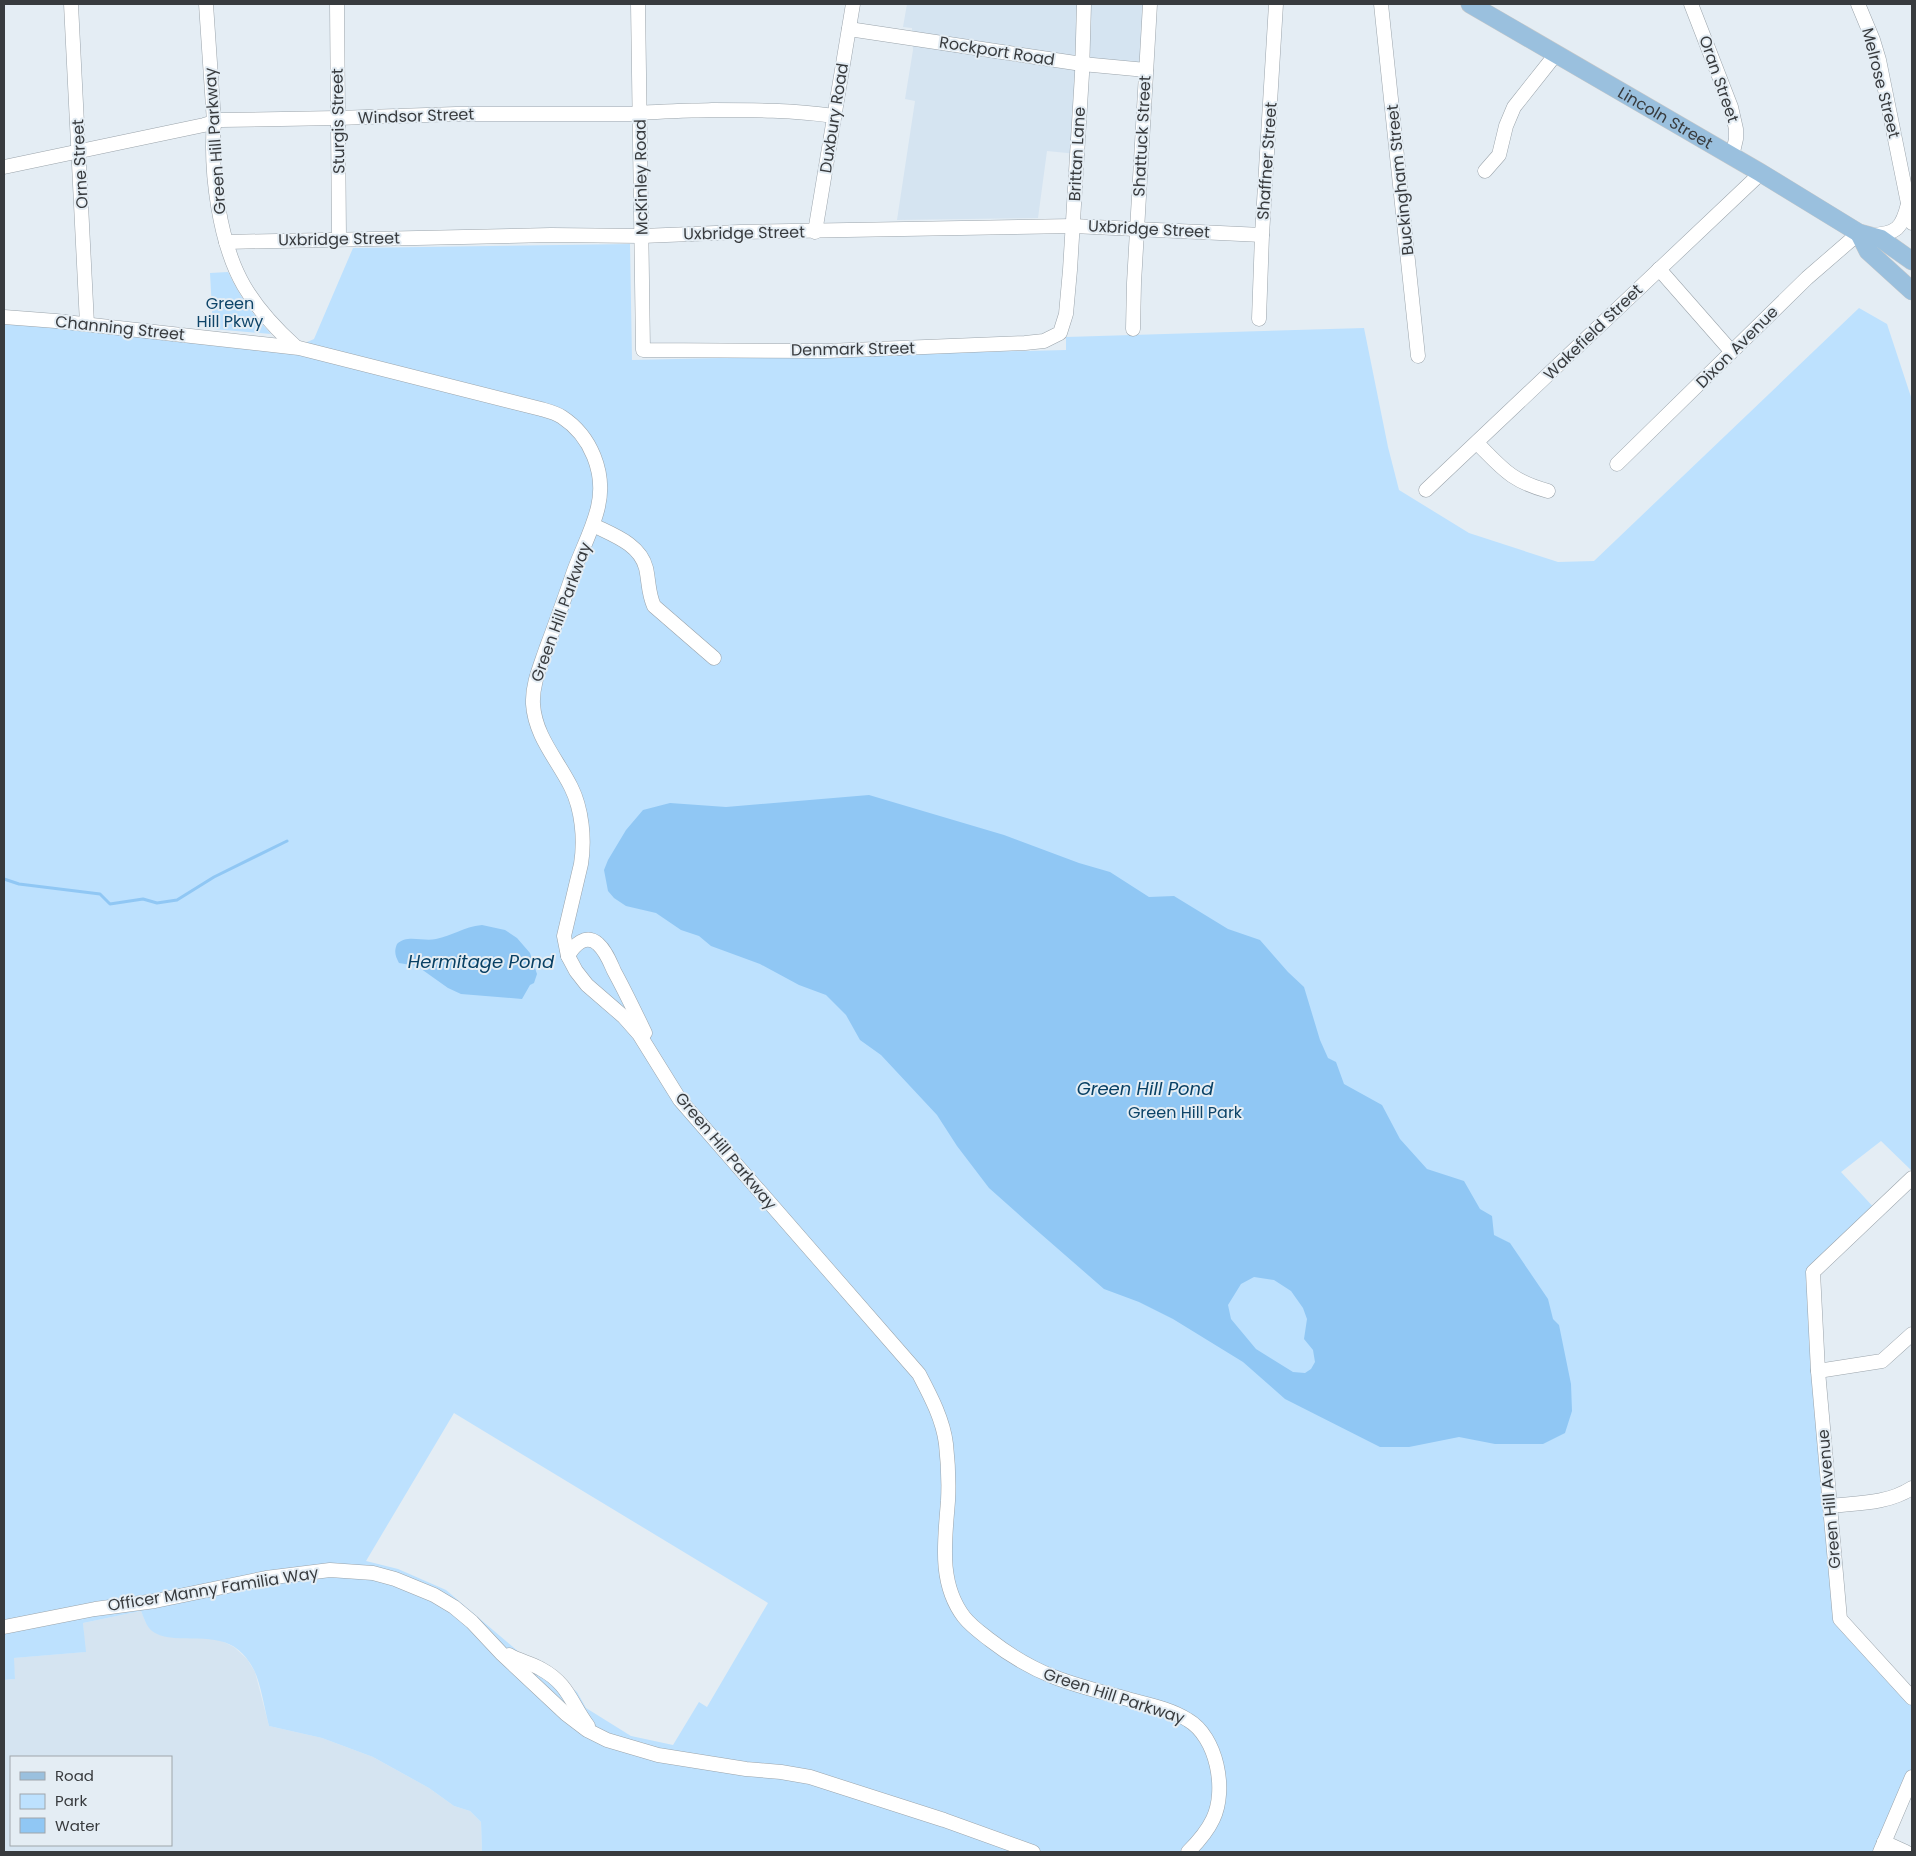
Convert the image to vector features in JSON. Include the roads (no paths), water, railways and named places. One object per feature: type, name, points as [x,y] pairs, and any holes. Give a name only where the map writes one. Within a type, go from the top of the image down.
[{"type":"main road","name":"Lincoln Street","points":[[1470,4],[1865,234],[1881,239],[1912,261]]},
{"type":"main road","name":"Lincoln Street","points":[[1865,234],[1868,251],[1912,291]]},
{"type":"street","name":"Orne Street","points":[[71,4],[87,324]]},
{"type":"street","name":"Green Hill Parkway","points":[[206,4],[214,122],[212,135],[216,199],[226,242],[243,285],[276,328],[296,347],[541,408],[562,417],[587,441],[597,465],[600,490],[593,525],[574,571],[536,679],[533,698],[538,729],[573,792],[582,829],[583,853],[564,936],[568,956],[576,971],[587,985],[632,1026],[655,1057],[680,1100],[888,1336],[919,1374],[945,1435],[948,1486],[944,1532],[944,1563],[950,1587],[964,1617],[981,1634],[999,1647],[1043,1674],[1164,1709],[1188,1720],[1198,1728],[1210,1746],[1216,1762],[1219,1784],[1214,1818],[1202,1838],[1188,1852]]},
{"type":"street","name":"Sturgis Street","points":[[337,4],[338,238]]},
{"type":"street","name":"McKinley Road","points":[[638,4],[643,350]]},
{"type":"street","name":"Duxbury Road","points":[[815,232],[852,4]]},
{"type":"street","name":"Brittan Lane","points":[[1060,333],[1066,311],[1073,226],[1084,4]]},
{"type":"street","name":"Shattuck Street","points":[[1133,328],[1150,4]]},
{"type":"street","name":"Shaffner Street","points":[[1259,319],[1262,235],[1276,4]]},
{"type":"street","name":"Buckingham Street","points":[[1381,4],[1418,356]]},
{"type":"street","name":"Oran Street","points":[[1691,4],[1731,107],[1735,123],[1736,140],[1732,156]]},
{"type":"street","name":"Melrose Street","points":[[1858,4],[1873,40],[1878,60],[1912,223]]},
{"type":"street","name":"Rockport Road","points":[[849,29],[1082,64],[1146,70]]},
{"type":"street","points":[[1485,171],[1499,155],[1506,126],[1514,107],[1556,54]]},
{"type":"street","name":"Windsor Street","points":[[4,168],[221,120],[456,114],[790,110],[834,116]]},
{"type":"street","name":"Wakefield Street","points":[[1426,490],[1760,173]]},
{"type":"street","points":[[1865,234],[1884,235],[1896,230],[1904,218],[1908,203]]},
{"type":"street","name":"Uxbridge Street","points":[[226,242],[338,238],[551,235],[642,236],[740,232],[1073,226],[1262,235]]},
{"type":"street","name":"Dixon Avenue","points":[[1617,464],[1807,278],[1865,234]]},
{"type":"street","points":[[1659,270],[1731,351]]},
{"type":"street","name":"Channing Street","points":[[4,318],[87,324],[296,347]]},
{"type":"street","name":"Denmark Street","points":[[643,350],[826,351],[898,349],[1040,342],[1053,338],[1060,333]]},
{"type":"street","points":[[1477,443],[1509,475],[1527,486],[1548,491]]},
{"type":"street","points":[[593,525],[631,546],[640,554],[646,568],[649,596],[654,606],[714,658]]},
{"type":"street","points":[[568,956],[572,948],[580,941],[592,940],[598,944],[606,954],[655,1057]]},
{"type":"street","name":"Green Hill Avenue","points":[[1912,1178],[1813,1272],[1818,1371],[1840,1619],[1912,1698]]},
{"type":"street","points":[[1818,1371],[1882,1361],[1912,1334]]},
{"type":"street","points":[[1830,1506],[1886,1499],[1901,1495],[1912,1488]]},
{"type":"street","name":"Officer Manny Familia Way","points":[[4,1627],[95,1608],[140,1603],[266,1578],[317,1571],[339,1570],[384,1576],[434,1595],[472,1622],[492,1643],[511,1657],[542,1669],[555,1678],[570,1695],[581,1716],[597,1735],[621,1745],[658,1755],[746,1770],[781,1772],[810,1777],[944,1820],[1033,1852]]},
{"type":"street","points":[[1906,1852],[1882,1847],[1912,1777]]},
{"type":"water","name":"Green Hill Pond","points":[[869,795],[1004,835],[1079,863],[1110,872],[1149,897],[1174,896],[1228,929],[1260,940],[1304,987],[1320,1040],[1328,1058],[1336,1062],[1344,1084],[1382,1105],[1400,1139],[1427,1169],[1464,1181],[1480,1209],[1492,1216],[1494,1235],[1510,1243],[1548,1299],[1553,1319],[1559,1325],[1571,1384],[1572,1411],[1565,1433],[1543,1444],[1495,1444],[1459,1437],[1409,1447],[1380,1447],[1285,1399],[1243,1362],[1173,1319],[1139,1302],[1104,1289],[989,1188],[957,1146],[937,1115],[881,1055],[860,1040],[846,1015],[826,995],[799,985],[760,964],[711,946],[699,936],[681,930],[656,913],[626,906],[614,898],[608,891],[604,870],[608,860],[626,830],[643,810],[670,803],[726,807]],"holes":[[[1254,1277],[1274,1280],[1291,1291],[1303,1308],[1307,1319],[1304,1339],[1313,1350],[1315,1362],[1311,1369],[1305,1373],[1293,1372],[1256,1349],[1231,1319],[1228,1305],[1241,1284]]]},
{"type":"water","name":"Hermitage Pond","points":[[482,925],[505,930],[517,938],[530,953],[537,974],[534,983],[530,985],[522,999],[461,994],[448,988],[417,966],[399,963],[395,951],[396,947],[397,944],[405,939],[436,939]]},
{"type":"waterway","points":[[4,879],[19,884],[100,894],[110,904],[143,899],[157,903],[177,900],[214,877],[287,841]]},
{"type":"park label","name":"Green Hill Pkwy","points":[[230,312]]},
{"type":"park label","name":"Green Hill Park","points":[[1185,1112]]}]
